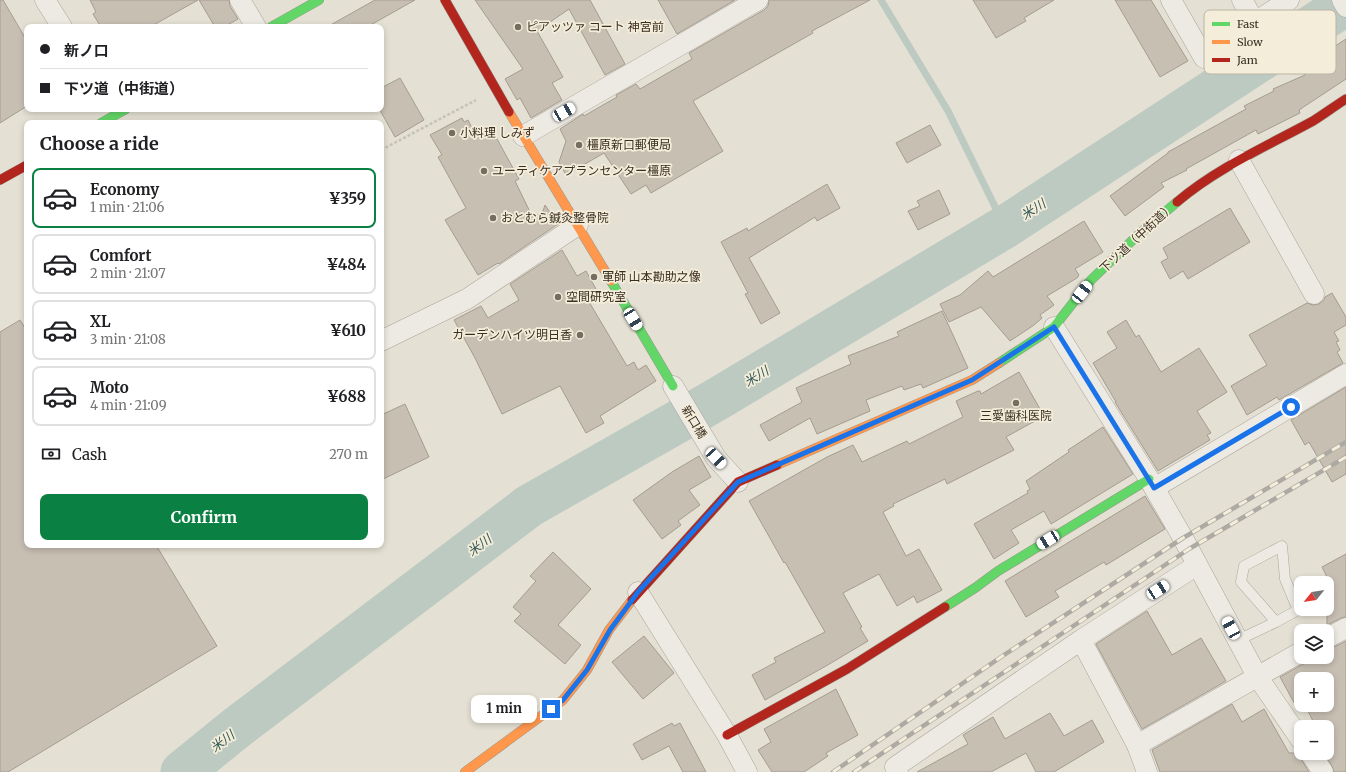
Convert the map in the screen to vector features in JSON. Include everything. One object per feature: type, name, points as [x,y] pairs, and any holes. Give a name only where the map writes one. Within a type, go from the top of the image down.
[{"type":"main road","points":[[277,24],[319,0]]},
{"type":"main road","points":[[445,0],[523,136],[578,225],[673,386]]},
{"type":"main road","name":"下ツ道（中街道）","points":[[465,772],[563,700],[587,670],[610,630],[638,592],[738,482],[972,380],[1054,327],[1091,280],[1138,235],[1186,194],[1240,160],[1314,120],[1346,99]]},
{"type":"main road","points":[[0,180],[24,167]]},
{"type":"main road","points":[[727,734],[847,668],[975,588],[998,571],[1151,484]]},
{"type":"street","points":[[45,0],[60,24]]},
{"type":"street","points":[[240,0],[254,24]]},
{"type":"street","points":[[523,136],[758,0]]},
{"type":"street","points":[[1171,0],[1204,58]]},
{"type":"street","points":[[1242,0],[1248,10]]},
{"type":"street","points":[[1274,10],[1289,0]]},
{"type":"street","points":[[1342,0],[1346,7]]},
{"type":"street","points":[[1240,160],[1314,294]]},
{"type":"street","points":[[384,340],[466,299],[578,225]]},
{"type":"street","points":[[1054,327],[1183,538],[1196,565],[1257,676],[1294,730]]},
{"type":"street","points":[[1151,484],[1346,374]]},
{"type":"street","name":"新口橋","points":[[673,386],[716,458],[738,482]]},
{"type":"street","points":[[898,772],[895,767],[1081,640],[1196,565]]},
{"type":"street","points":[[638,592],[727,734],[747,772]]},
{"type":"street","points":[[1334,634],[1346,628]]},
{"type":"street","points":[[1081,640],[1137,744],[1147,772]]},
{"type":"street","points":[[1137,744],[1294,656]]},
{"type":"street","points":[[1315,760],[1323,772]]},
{"type":"lane","points":[[1238,640],[1276,622],[1298,610],[1285,579],[1282,546],[1244,566],[1241,582],[1276,622]]},
{"type":"path","points":[[384,148],[497,89]]},
{"type":"building","points":[[0,0],[3,0],[24,36],[24,108],[0,123]]},
{"type":"building","points":[[90,0],[198,0],[155,24],[99,24],[93,14],[96,12]]},
{"type":"building","points":[[199,0],[229,0],[230,6],[238,19],[229,24],[213,24]]},
{"type":"building","points":[[375,0],[415,0],[372,24],[332,24]]},
{"type":"building","points":[[475,0],[590,0],[625,64],[605,75],[569,9],[537,31],[563,77],[552,83],[562,100],[531,118],[520,98],[517,100],[505,79],[523,69]]},
{"type":"building","points":[[658,0],[735,0],[677,34]]},
{"type":"building","points":[[769,0],[870,0],[812,31],[813,33],[693,101],[723,151],[651,193],[646,185],[631,194],[604,153],[566,175],[559,162],[566,141],[560,129],[583,114],[584,116],[617,97],[616,95],[636,84],[640,89],[692,59],[689,53],[764,10],[768,6]]},
{"type":"building","points":[[973,0],[1054,0],[1024,18],[1026,21],[996,38]]},
{"type":"building","points":[[1115,0],[1151,0],[1188,61],[1160,77]]},
{"type":"building","points":[[1346,39],[1346,79],[1299,110],[1300,113],[1258,134],[1256,130],[1186,169],[1187,170],[1161,183],[1164,187],[1125,216],[1110,196],[1168,152],[1246,109],[1244,106],[1274,91],[1273,89],[1304,74],[1336,74],[1336,45]]},
{"type":"building","points":[[400,78],[424,120],[395,137],[381,112],[384,112],[384,86]]},
{"type":"building","points":[[462,118],[464,122],[468,120],[476,136],[491,128],[519,179],[515,181],[533,218],[543,211],[545,205],[558,224],[499,264],[498,263],[478,275],[445,220],[466,208],[438,157],[442,155],[430,135]]},
{"type":"building","points":[[930,125],[941,145],[907,163],[896,143]]},
{"type":"building","points":[[827,184],[840,208],[817,221],[815,217],[749,258],[780,313],[761,324],[745,294],[748,293],[721,242],[747,228],[748,231]]},
{"type":"building","points":[[939,190],[950,214],[918,230],[908,211],[920,206],[917,201]]},
{"type":"building","points":[[1230,208],[1250,242],[1188,279],[1183,271],[1170,279],[1161,262],[1168,258],[1163,248]]},
{"type":"building","points":[[1084,221],[1103,252],[1075,269],[1079,275],[1077,278],[1047,296],[1054,305],[1040,315],[1042,318],[1034,325],[1010,341],[981,307],[949,322],[940,304],[960,295],[988,271],[993,277]]},
{"type":"building","points":[[562,250],[577,276],[586,271],[596,289],[585,295],[627,366],[634,362],[638,370],[646,365],[656,381],[600,416],[604,423],[586,433],[560,386],[502,414],[475,358],[454,320],[481,306],[488,318],[519,300],[510,284]]},
{"type":"building","points":[[1332,293],[1346,317],[1346,325],[1334,332],[1339,341],[1336,342],[1340,350],[1337,352],[1343,363],[1279,400],[1277,397],[1247,415],[1231,386],[1267,365],[1249,335],[1307,303],[1313,305],[1319,304],[1325,297]]},
{"type":"building","points":[[942,311],[968,368],[923,388],[921,384],[904,390],[902,386],[866,400],[870,411],[817,434],[810,418],[769,441],[760,425],[802,402],[796,388],[851,364],[848,356],[899,336],[897,332]]},
{"type":"building","points":[[20,320],[24,326],[24,548],[158,548],[217,646],[8,772],[0,772],[0,332]]},
{"type":"building","points":[[1126,320],[1136,337],[1139,335],[1161,372],[1199,348],[1227,392],[1197,411],[1211,433],[1207,435],[1210,440],[1158,471],[1115,402],[1093,363],[1117,348],[1107,332]]},
{"type":"building","points":[[1019,372],[1044,416],[1006,437],[1014,450],[947,484],[945,479],[893,504],[894,506],[883,512],[906,556],[919,549],[942,590],[917,603],[914,596],[897,606],[879,574],[843,593],[868,641],[765,700],[752,675],[776,662],[774,658],[825,632],[749,501],[827,457],[853,445],[862,462],[907,441],[909,444],[963,417],[956,401],[978,391],[980,391],[981,394]]},
{"type":"building","points":[[1346,387],[1346,474],[1332,482],[1309,442],[1305,445],[1291,420]]},
{"type":"building","points":[[405,404],[429,457],[384,479],[384,414]]},
{"type":"building","points":[[1103,427],[1133,474],[1051,524],[1044,511],[1011,530],[1019,543],[994,559],[974,524],[1028,493],[1027,491],[1030,489],[1026,481],[1069,452],[1068,450]]},
{"type":"building","points":[[699,456],[711,477],[689,490],[700,505],[678,521],[681,525],[662,539],[633,500],[672,472]]},
{"type":"building","points":[[1145,496],[1165,529],[1106,565],[1104,562],[1055,591],[1059,597],[1026,617],[1005,581]]},
{"type":"building","points":[[553,552],[591,589],[558,625],[581,645],[565,664],[514,621],[521,614],[513,607],[536,581],[530,576]]},
{"type":"building","points":[[1346,554],[1346,617],[1329,624],[1327,624],[1327,616],[1334,616],[1334,576],[1326,576],[1322,567]]},
{"type":"building","points":[[1147,611],[1172,655],[1201,638],[1226,681],[1142,729],[1096,644]]},
{"type":"building","points":[[644,636],[674,673],[643,699],[612,662]]},
{"type":"building","points":[[1346,641],[1346,772],[1334,772],[1328,760],[1334,760],[1334,720],[1312,720],[1308,712],[1334,712],[1334,672],[1294,672],[1294,703],[1280,677],[1303,664],[1334,664],[1334,647]]},
{"type":"building","points":[[836,689],[858,735],[826,753],[828,756],[804,772],[772,772],[758,750],[771,742],[764,729]]},
{"type":"building","points":[[1232,704],[1242,722],[1264,709],[1289,753],[1294,753],[1294,760],[1302,760],[1309,772],[1160,772],[1152,750]]},
{"type":"building","points":[[1050,713],[1064,736],[1092,720],[1104,742],[1054,772],[1036,772],[1026,753],[991,772],[917,772],[968,744],[963,735],[993,717],[1005,739]]},
{"type":"building","points":[[672,723],[674,726],[680,723],[706,772],[683,772],[669,746],[642,760],[633,744]]},
{"type":"waterway","points":[[881,0],[948,111],[1005,227]]},
{"type":"waterway","name":"米川","points":[[1336,11],[1346,4]]},
{"type":"waterway","name":"米川","points":[[182,772],[235,729],[529,506],[714,401],[1005,227],[1239,74]]},
{"type":"railway","points":[[833,772],[1004,655],[1183,538],[1346,442]]},
{"type":"railway","points":[[854,772],[1189,549],[1346,457]]},
{"type":"traffic: fast","points":[[276,24],[319,0]]},
{"type":"traffic: fast","points":[[106,120],[121,112]]},
{"type":"traffic: fast","points":[[999,363],[1054,327],[1091,280],[1138,235],[1177,202]]},
{"type":"traffic: fast","points":[[611,281],[673,386]]},
{"type":"traffic: fast","points":[[945,607],[998,571],[1149,479]]},
{"type":"traffic: slow","points":[[509,112],[611,281]]},
{"type":"traffic: slow","points":[[777,465],[972,380],[999,363]]},
{"type":"traffic: slow","points":[[465,772],[563,700],[587,670],[609,630],[632,600]]},
{"type":"traffic: jam","points":[[445,0],[509,112]]},
{"type":"traffic: jam","points":[[1177,202],[1225,168],[1313,121],[1346,99]]},
{"type":"traffic: jam","points":[[0,180],[24,167]]},
{"type":"traffic: jam","points":[[632,600],[738,482],[777,465]]},
{"type":"traffic: jam","points":[[727,735],[847,669],[945,607]]},
{"type":"place","name":"ピアッツァ コート 神宮前","points":[[518,27]]},
{"type":"place","name":"小料理 しみず","points":[[452,133]]},
{"type":"place","name":"橿原新口郵便局","points":[[579,145]]},
{"type":"place","name":"ユーティケアプランセンター橿原","points":[[484,171]]},
{"type":"place","name":"おとむら鍼灸整骨院","points":[[493,218]]},
{"type":"place","name":"軍師 山本勘助之像","points":[[594,277]]},
{"type":"place","name":"空間研究室","points":[[558,297]]},
{"type":"place","name":"ガーデンハイツ明日香","points":[[580,335]]},
{"type":"place","name":"三愛歯科医院","points":[[1016,403]]},
{"type":"route","points":[[551,709],[563,700],[587,670],[610,630],[638,592],[738,482],[972,380],[1054,327],[1154,488],[1291,407]]}]
